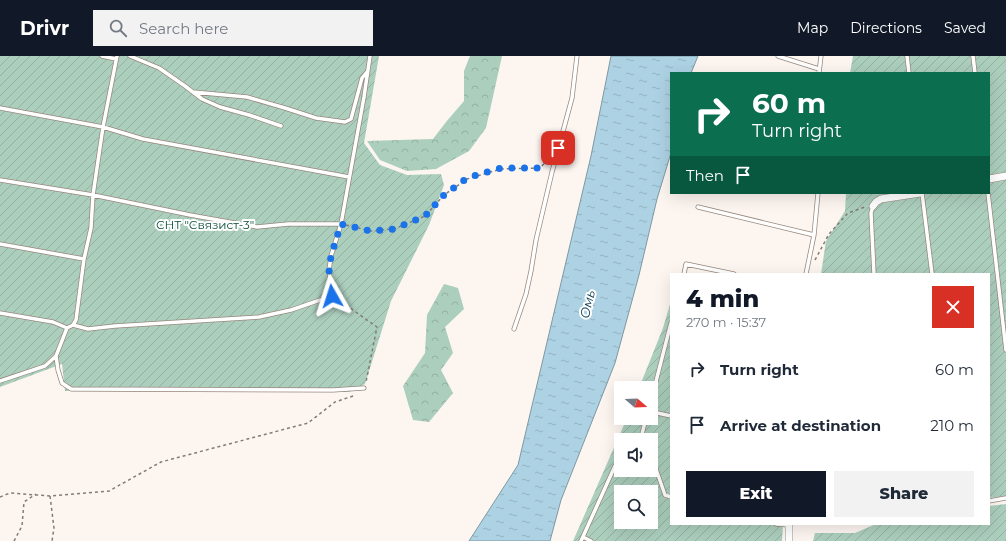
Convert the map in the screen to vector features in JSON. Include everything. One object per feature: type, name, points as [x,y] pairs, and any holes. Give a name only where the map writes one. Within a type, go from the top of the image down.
[{"type":"street","points":[[990,179],[1006,176]]},
{"type":"street","points":[[873,206],[881,199],[914,194]]},
{"type":"street","points":[[789,525],[789,541]]},
{"type":"lane","points":[[1,380],[45,366],[56,356],[67,328],[73,325],[76,320],[84,259],[91,228],[92,195],[116,57],[102,56]]},
{"type":"lane","points":[[130,56],[159,68],[202,99],[220,107],[281,126]]},
{"type":"lane","points":[[73,325],[88,329],[259,317],[291,310],[332,296],[329,270],[331,256],[341,224],[370,56]]},
{"type":"lane","points":[[514,329],[526,294],[536,240],[558,148],[572,98],[578,56]]},
{"type":"lane","points":[[778,56],[819,71],[821,56]]},
{"type":"lane","points":[[907,56],[909,72]]},
{"type":"lane","points":[[973,56],[975,72]]},
{"type":"lane","points":[[193,92],[247,97],[316,118],[346,122],[351,119],[362,78],[368,70]]},
{"type":"lane","points":[[0,108],[103,127],[143,139],[349,177]]},
{"type":"lane","points":[[0,180],[92,195],[257,227],[288,224],[341,224]]},
{"type":"lane","points":[[806,273],[814,235],[818,194]]},
{"type":"lane","points":[[921,194],[932,273]]},
{"type":"lane","points":[[988,194],[1006,350]]},
{"type":"lane","points":[[873,206],[874,273]]},
{"type":"lane","points":[[698,207],[814,235]]},
{"type":"lane","points":[[0,244],[84,259]]},
{"type":"lane","points":[[684,273],[686,264],[729,273]]},
{"type":"lane","points":[[0,313],[53,322],[67,328]]},
{"type":"lane","points":[[656,381],[669,338]]},
{"type":"lane","points":[[56,356],[62,383],[71,389],[333,390],[364,388]]},
{"type":"lane","points":[[658,414],[670,416]]},
{"type":"lane","points":[[592,541],[582,539],[614,468]]},
{"type":"lane","points":[[658,476],[665,495],[670,497]]},
{"type":"lane","points":[[990,501],[1006,498]]},
{"type":"path","points":[[341,224],[371,231],[394,229],[425,216],[444,195],[467,178],[501,168],[540,168],[558,148]]},
{"type":"path","points":[[813,264],[829,234],[848,213],[873,206]]},
{"type":"path","points":[[0,497],[10,492],[50,496],[109,491],[161,462],[308,423],[335,402],[364,392],[377,327],[332,296]]},
{"type":"path","points":[[14,541],[22,526],[24,502],[36,494]]},
{"type":"path","points":[[50,496],[54,528],[52,541]]},
{"type":"green space","name":"СНТ \"Связист-3\"","points":[[0,56],[379,56],[364,143],[380,165],[407,175],[441,174],[444,185],[429,225],[391,301],[365,384],[349,392],[65,391],[62,364],[0,387]]},
{"type":"green space","points":[[470,56],[502,56],[486,128],[469,151],[436,169],[407,171],[380,160],[367,141],[433,139],[464,101],[464,71]]},
{"type":"green space","points":[[853,56],[1006,56],[1006,496],[990,498],[990,273],[821,273],[826,241],[845,211],[846,194],[990,194],[990,72],[850,72]]},
{"type":"green space","points":[[444,284],[458,288],[464,309],[445,327],[453,353],[441,370],[453,393],[429,422],[413,420],[403,386],[425,353],[427,315]]},
{"type":"green space","points":[[670,304],[670,525],[783,525],[782,541],[573,541],[614,448],[614,477],[658,477],[658,433],[620,433],[624,425],[658,425],[658,381],[642,381],[663,328]]},
{"type":"green space","points":[[1006,504],[1006,541],[813,541],[815,533],[855,533],[874,525],[990,525],[990,506]]},
{"type":"water","name":"Омь","points":[[611,56],[698,56],[691,72],[670,72],[670,156],[657,199],[639,275],[615,363],[561,500],[550,541],[469,541],[518,465],[591,156]]},
{"type":"route","points":[[332,296],[329,270],[331,256],[341,224],[371,231],[394,229],[425,216],[444,195],[467,178],[501,168],[540,168],[558,148]]}]
